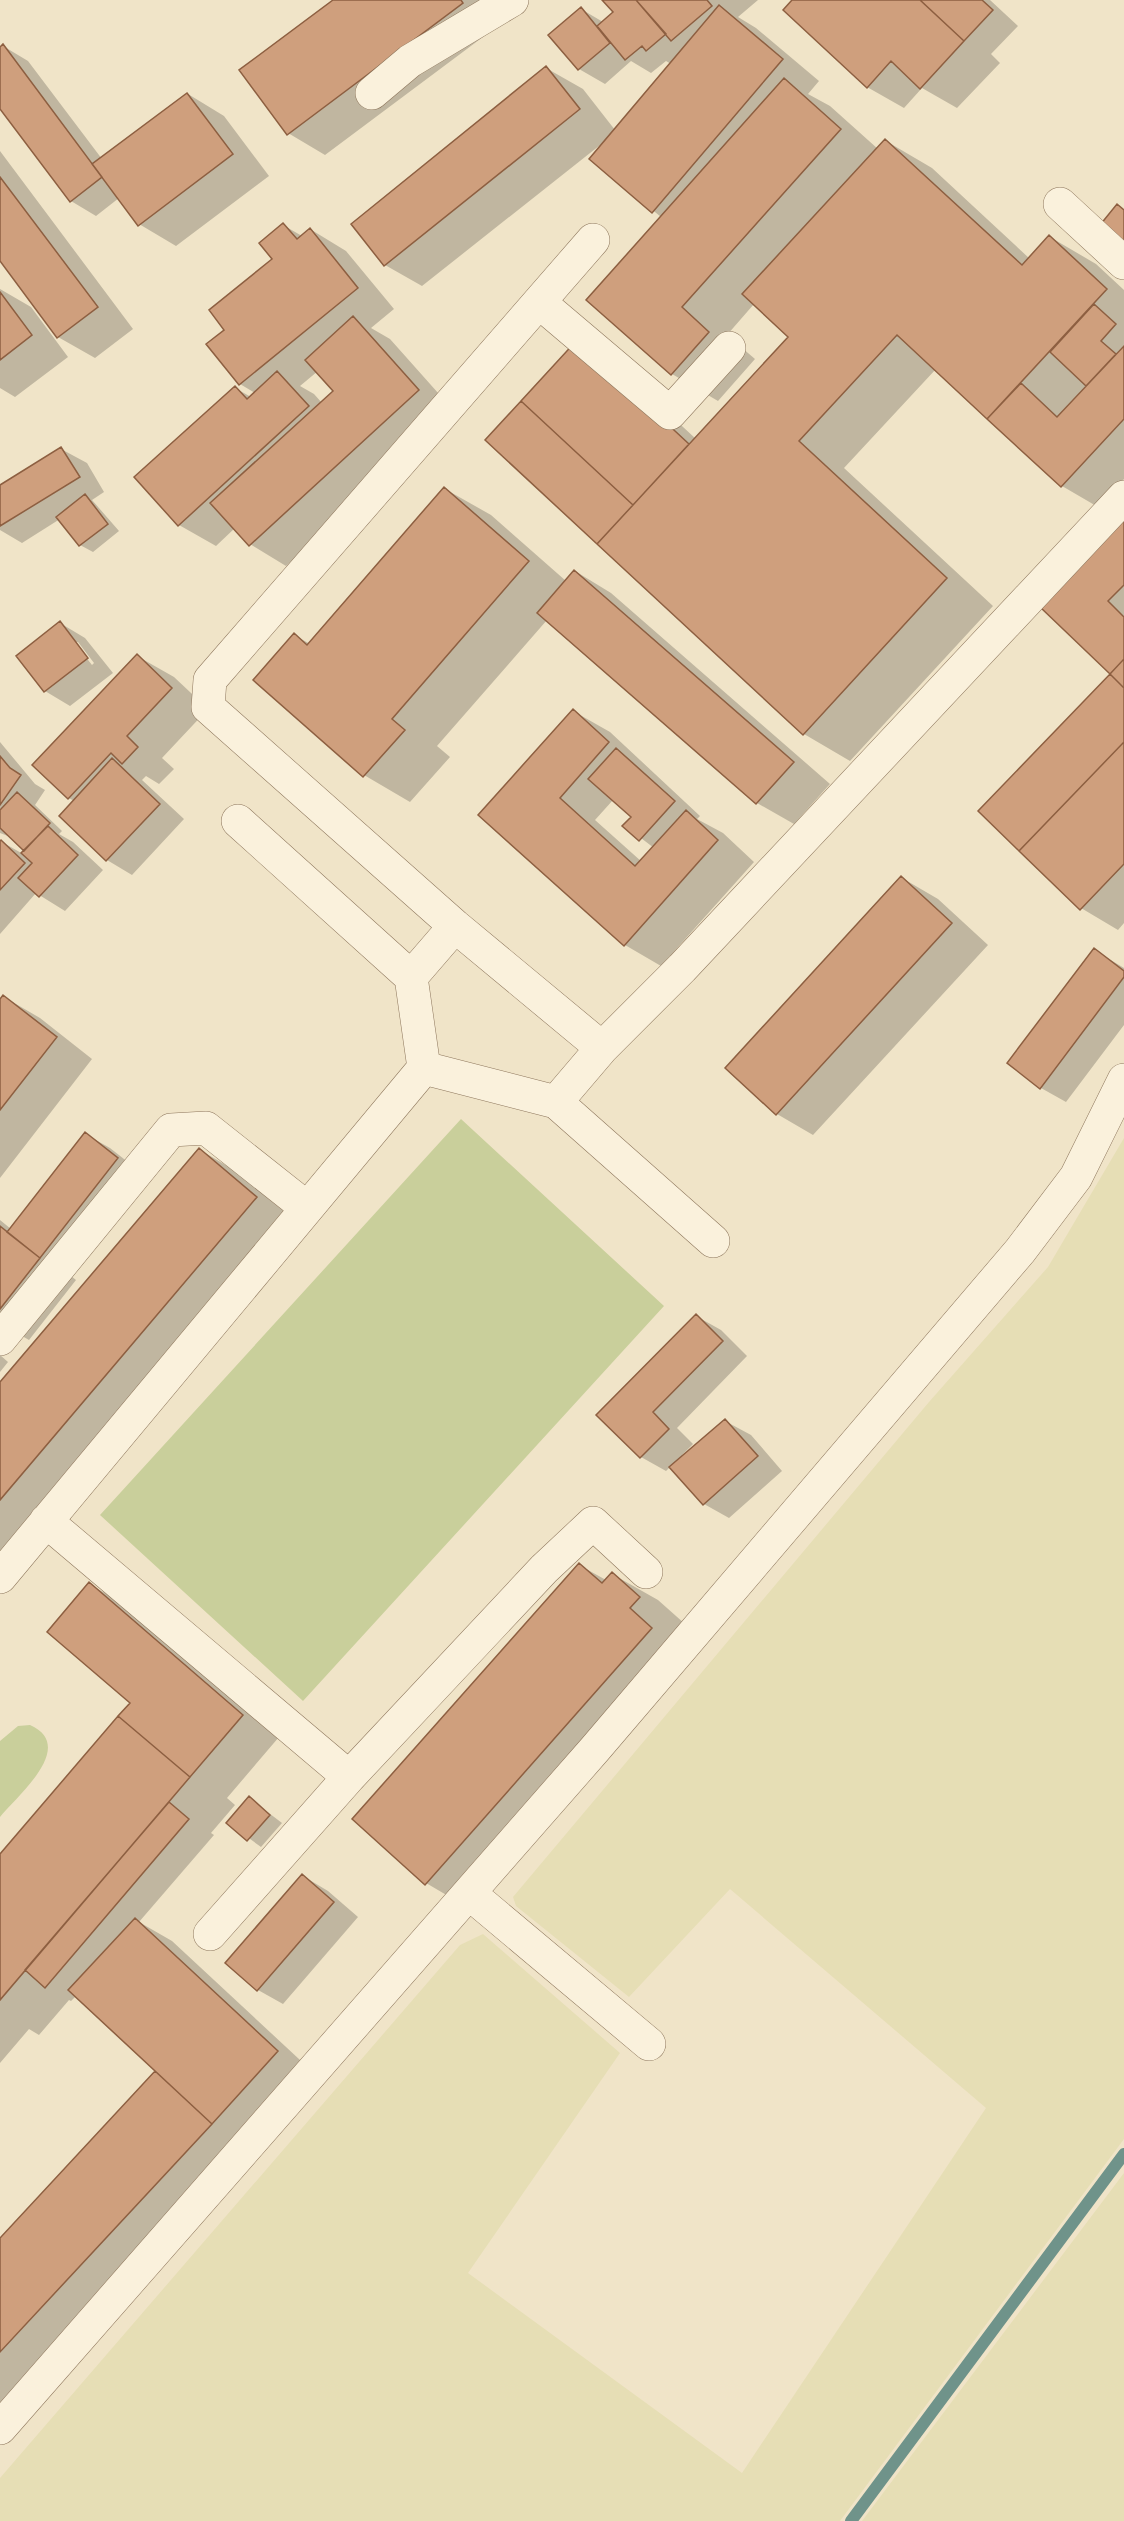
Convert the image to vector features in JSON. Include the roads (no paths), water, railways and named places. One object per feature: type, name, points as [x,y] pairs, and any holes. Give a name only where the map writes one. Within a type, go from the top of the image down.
[{"type":"street","points":[[372,93],[410,61],[512,0]]},
{"type":"street","points":[[1060,204],[1124,262]]},
{"type":"street","points":[[593,240],[210,680],[208,707],[455,926],[602,1048]]},
{"type":"street","points":[[539,302],[670,413],[729,348]]},
{"type":"street","points":[[556,1102],[602,1048],[682,968],[1124,497]]},
{"type":"street","points":[[0,1577],[424,1068],[411,977],[238,820]]},
{"type":"street","points":[[411,977],[455,926]]},
{"type":"street","points":[[424,1068],[556,1102],[713,1241]]},
{"type":"street","points":[[0,2428],[469,1893],[1020,1251],[1076,1177],[1124,1080]]},
{"type":"street","points":[[0,1339],[171,1130],[206,1128],[307,1208]]},
{"type":"street","points":[[46,1521],[349,1777]]},
{"type":"street","points":[[210,1934],[349,1777],[544,1569],[593,1523],[646,1572]]},
{"type":"street","points":[[469,1893],[649,2044]]},
{"type":"waterway","points":[[851,2521],[1124,2154]]}]
